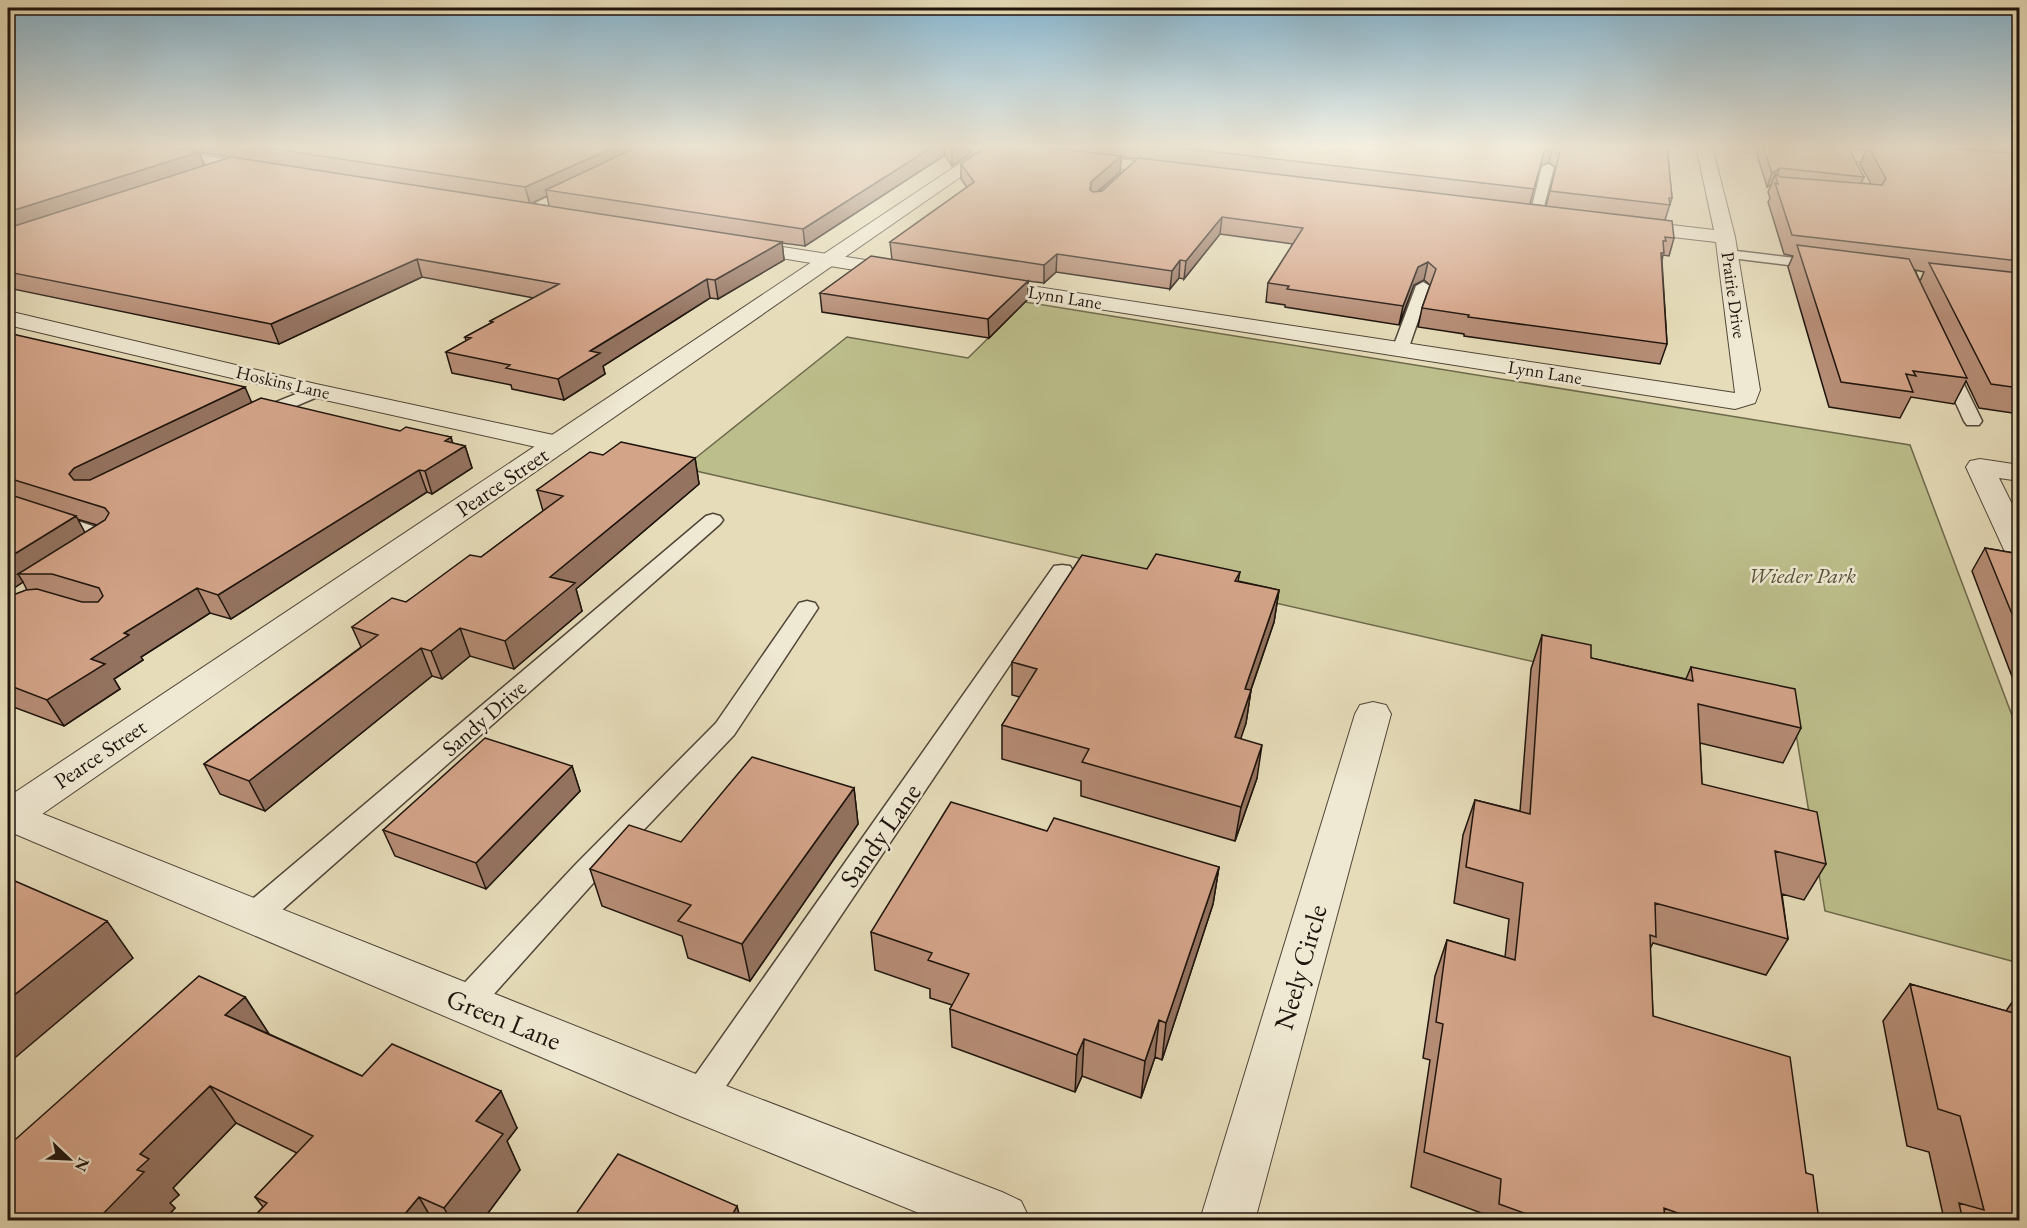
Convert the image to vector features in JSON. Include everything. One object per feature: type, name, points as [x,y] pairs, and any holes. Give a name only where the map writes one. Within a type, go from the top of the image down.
[{"type":"street","name":"Pearce Street","points":[[8,816],[558,444],[908,203]]},
{"type":"street","name":"Prairie Drive","points":[[1717,203],[1726,245],[1748,390],[1746,398],[1735,401]]},
{"type":"street","points":[[500,208],[558,217]]},
{"type":"street","points":[[1607,223],[1726,245]]},
{"type":"street","points":[[722,243],[921,275]]},
{"type":"street","name":"Lynn Lane","points":[[968,282],[1735,401]]},
{"type":"street","name":"Hoskins Lane","points":[[8,318],[316,391],[558,444]]},
{"type":"street","points":[[2019,473],[1980,467],[2019,552]]},
{"type":"street","name":"Neely Circle","points":[[1227,1221],[1373,714]]},
{"type":"street","name":"Green Lane","points":[[8,816],[1002,1221]]},
{"type":"lane","points":[[523,212],[541,203]]},
{"type":"lane","points":[[1536,214],[1538,203]]},
{"type":"lane","points":[[1726,245],[1834,267]]},
{"type":"lane","points":[[1400,350],[1423,286]]},
{"type":"lane","points":[[1939,348],[1973,421]]},
{"type":"lane","points":[[241,424],[316,391]]},
{"type":"lane","points":[[8,504],[110,538],[90,551]]},
{"type":"lane","name":"Sandy Drive","points":[[254,916],[713,520]]},
{"type":"lane","name":"Sandy Lane","points":[[698,1099],[1062,571]]},
{"type":"lane","points":[[466,1003],[586,872],[725,729],[807,608]]},
{"type":"green space","name":"Wieder Park","points":[[1025,302],[1910,445],[2019,734],[2019,963],[1825,911],[1794,721],[683,468],[847,337],[968,358]]},
{"type":"building","points":[[8,203],[36,203],[8,212]]},
{"type":"building","points":[[86,203],[531,203],[782,242],[715,280],[707,279],[590,351],[600,353],[558,379],[506,368],[510,365],[446,352],[471,338],[465,337],[493,322],[490,321],[559,284],[417,259],[271,324],[8,272],[8,228]]},
{"type":"building","points":[[634,203],[844,203],[803,229]]},
{"type":"building","points":[[944,203],[1522,203],[1672,221],[1674,238],[1665,237],[1664,253],[1661,253],[1667,344],[1468,317],[1469,315],[1422,308],[1436,269],[1428,262],[1418,267],[1403,306],[1287,289],[1289,286],[1268,283],[1303,228],[1222,217],[1186,261],[1180,260],[1172,271],[1057,254],[1044,265],[890,242]]},
{"type":"building","points":[[1782,203],[2019,203],[2019,261],[1792,235]]},
{"type":"building","points":[[1797,245],[1909,259],[1967,378],[1913,371],[1916,376],[1906,374],[1913,392],[1841,382]]},
{"type":"building","points":[[871,256],[1028,281],[988,319],[820,293]]},
{"type":"building","points":[[1929,263],[2019,273],[2019,388],[1991,384]]},
{"type":"building","points":[[8,333],[245,387],[74,468],[69,474],[74,480],[90,480],[261,398],[400,431],[406,427],[451,437],[445,441],[465,446],[425,471],[419,470],[218,595],[197,588],[124,633],[129,635],[91,659],[105,664],[47,700],[8,685],[8,597],[26,590],[37,589],[82,602],[98,602],[103,596],[99,588],[52,574],[18,574],[105,520],[109,513],[105,508],[8,478]]},
{"type":"building","points":[[621,442],[695,458],[550,577],[575,583],[505,641],[460,628],[431,651],[421,648],[249,781],[204,764],[378,635],[352,627],[392,598],[406,602],[470,555],[481,557],[563,496],[537,490],[590,452],[603,455]]},
{"type":"building","points":[[8,494],[76,516],[8,558]]},
{"type":"building","points":[[1985,548],[2019,554],[2019,631]]},
{"type":"building","points":[[1156,554],[1240,572],[1235,581],[1279,590],[1245,689],[1251,690],[1235,737],[1262,745],[1241,807],[1082,762],[1089,749],[1002,725],[1037,669],[1012,662],[1082,555],[1147,569]]},
{"type":"building","points":[[1542,635],[1591,645],[1591,658],[1693,681],[1691,667],[1795,689],[1801,728],[1698,704],[1702,784],[1817,812],[1826,864],[1775,851],[1788,939],[1655,903],[1656,937],[1650,935],[1653,1016],[1790,1057],[1806,1173],[1813,1175],[1819,1221],[1700,1221],[1664,1208],[1665,1221],[1546,1221],[1499,1204],[1501,1179],[1424,1152],[1443,1024],[1436,1022],[1447,940],[1515,960],[1523,883],[1466,867],[1475,800],[1530,814]]},
{"type":"building","points":[[485,738],[572,766],[476,863],[383,830]]},
{"type":"building","points":[[752,757],[854,788],[742,944],[678,921],[691,905],[590,869],[629,825],[681,842]]},
{"type":"building","points":[[951,802],[1047,831],[1054,818],[1219,867],[1166,1023],[1159,1020],[1145,1061],[1084,1039],[1077,1055],[950,1009],[969,974],[928,960],[932,953],[871,932]]},
{"type":"building","points":[[8,878],[107,921],[8,1000]]},
{"type":"building","points":[[199,976],[245,997],[225,1015],[362,1076],[392,1044],[501,1091],[476,1121],[503,1134],[444,1208],[419,1197],[399,1221],[250,1221],[267,1203],[255,1197],[313,1136],[210,1086],[140,1154],[149,1159],[137,1170],[144,1172],[96,1221],[15,1221],[8,1217],[8,1146]]},
{"type":"building","points":[[1910,984],[2017,1014],[2013,1001],[2019,1003],[2019,1221],[1963,1221],[1959,1203],[1984,1210],[1960,1116],[1938,1109]]},
{"type":"building","points":[[618,1154],[737,1206],[729,1221],[571,1221]]}]
